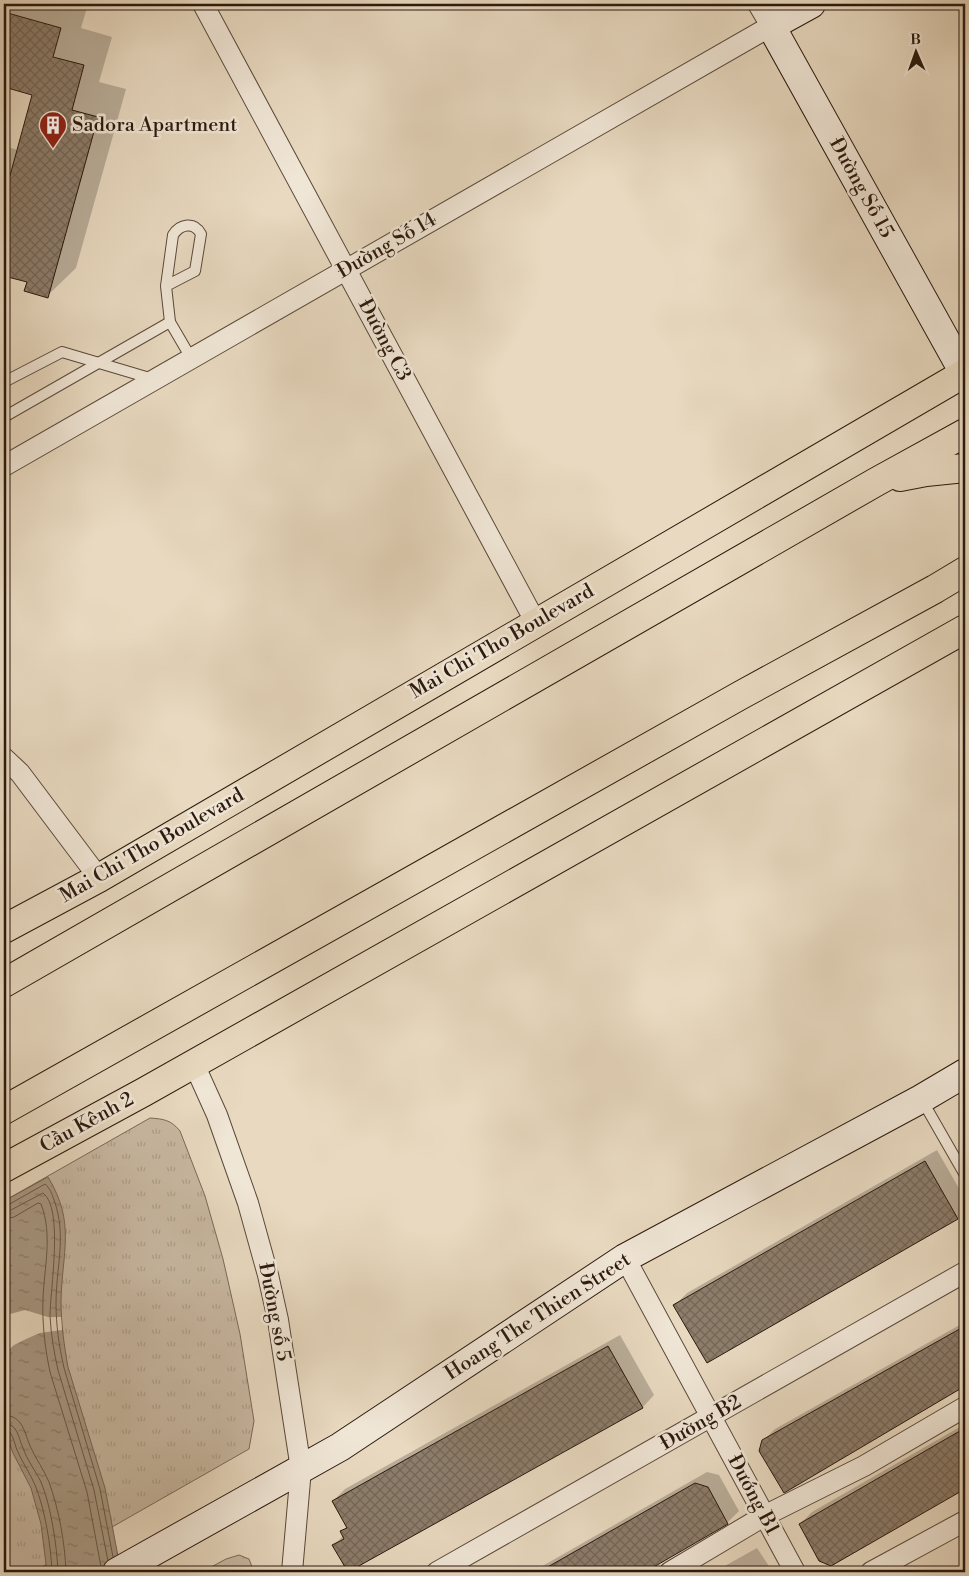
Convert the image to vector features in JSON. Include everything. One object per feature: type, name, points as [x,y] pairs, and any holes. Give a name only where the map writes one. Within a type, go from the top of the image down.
[{"type":"main road","name":"Mai Chi Tho Boulevard","points":[[4,929],[99,878],[965,373]]},
{"type":"main road","points":[[4,983],[876,482],[965,433]]},
{"type":"main road","points":[[876,482],[926,472],[965,468]]},
{"type":"main road","points":[[935,589],[965,560]]},
{"type":"main road","points":[[4,1110],[965,571]]},
{"type":"main road","points":[[194,1064],[965,629]]},
{"type":"main road","name":"Cầu Kênh 2","points":[[4,1168],[194,1064]]},
{"type":"street","name":"Đường C3","points":[[203,4],[536,623]]},
{"type":"street","points":[[765,15],[811,4]]},
{"type":"street","name":"Đường Số 14","points":[[4,466],[346,270],[765,15]]},
{"type":"street","name":"Đường Số 15","points":[[765,15],[965,373]]},
{"type":"street","points":[[4,758],[20,773],[99,878]]},
{"type":"street","name":"Đường số 5","points":[[194,1064],[217,1115],[258,1236],[278,1320],[301,1469],[292,1572]]},
{"type":"street","name":"Hoang The Thien Street","points":[[117,1572],[340,1447],[625,1258],[921,1099],[965,1073]]},
{"type":"street","name":"Đướng B1","points":[[625,1258],[795,1572]]},
{"type":"street","name":"Đường B2","points":[[437,1572],[965,1272]]},
{"type":"street","points":[[670,1572],[764,1516],[864,1466],[965,1407]]},
{"type":"street","points":[[871,1572],[965,1521]]},
{"type":"lane","points":[[166,286],[195,272],[201,234],[200,231],[190,225],[181,226],[176,229],[173,235],[166,286],[170,322],[191,358]]},
{"type":"lane","points":[[4,417],[170,322]]},
{"type":"lane","points":[[4,382],[62,352],[154,380]]},
{"type":"lane","points":[[921,1099],[965,1175]]},
{"type":"green space","points":[[150,1118],[167,1121],[180,1131],[205,1196],[223,1259],[240,1334],[254,1421],[249,1449],[33,1572],[4,1572],[4,1201]]},
{"type":"green space","points":[[239,1555],[249,1559],[254,1572],[202,1572],[226,1559]]},
{"type":"water","points":[[48,1177],[57,1194],[65,1224],[61,1309],[68,1367],[105,1488],[121,1572],[47,1572],[41,1524],[31,1488],[13,1453],[4,1428],[4,1201]]},
{"type":"pier","points":[[25,1310],[48,1317],[61,1317],[62,1330],[40,1333],[14,1345],[4,1354],[4,1322],[10,1314]]},
{"type":"building","name":"Sadora Apartment","points":[[4,12],[61,28],[53,57],[84,65],[72,110],[98,117],[48,298],[24,291],[27,282],[4,276],[4,182],[8,183],[32,95],[4,87]]},
{"type":"building","points":[[925,1161],[958,1219],[707,1363],[673,1305]]},
{"type":"building","points":[[965,1326],[965,1386],[784,1493],[759,1451],[762,1440]]},
{"type":"building","points":[[608,1346],[643,1408],[348,1572],[332,1545],[344,1539],[340,1531],[347,1528],[332,1501]]},
{"type":"building","points":[[965,1428],[965,1489],[831,1566],[819,1561],[799,1524]]},
{"type":"building","points":[[695,1483],[708,1487],[728,1524],[645,1572],[539,1572]]},
{"type":"place","name":"Sadora Apartment","points":[[53,149]]}]
